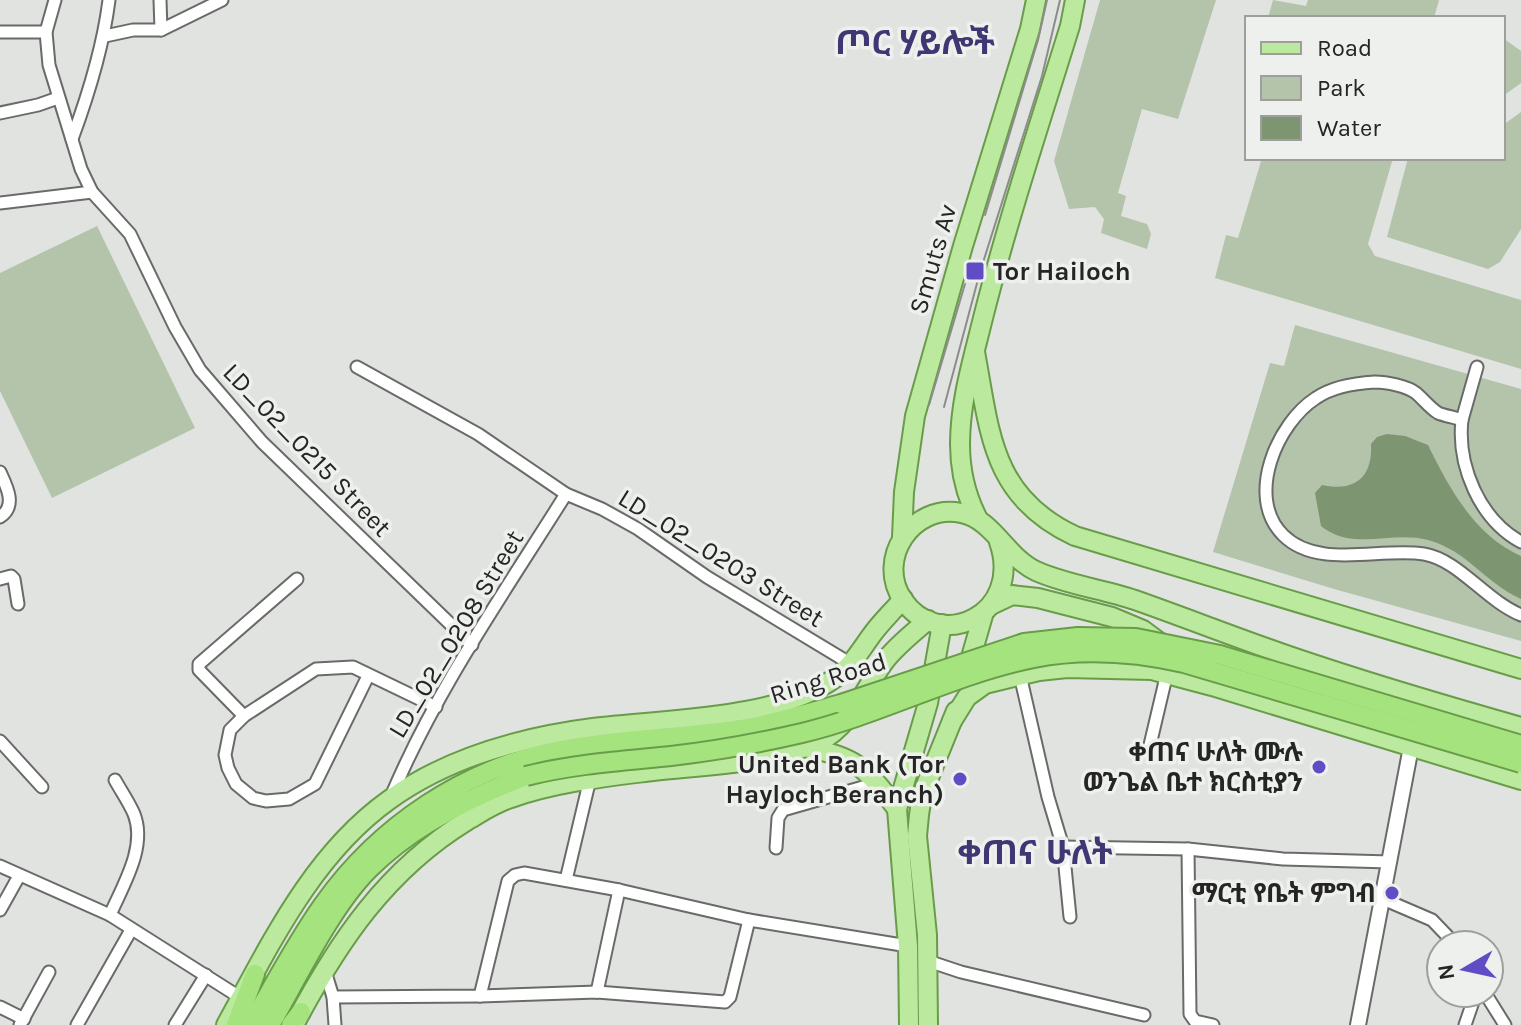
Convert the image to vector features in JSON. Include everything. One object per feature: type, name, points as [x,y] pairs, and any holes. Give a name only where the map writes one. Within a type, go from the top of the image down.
[{"type":"highway","name":"Ring Road","points":[[270,1025],[329,922],[368,870],[416,830],[524,768],[576,748],[765,724],[841,704],[1005,648],[1078,637],[1136,638],[1187,647],[1521,745]]},
{"type":"highway","name":"Ring Road","points":[[251,1025],[317,913],[344,878],[403,820],[484,773],[672,756],[802,733],[989,670],[1034,658],[1095,652],[1158,657],[1521,763]]},
{"type":"highway","points":[[236,1025],[255,974]]},
{"type":"main road","name":"Smuts Av","points":[[902,537],[904,492],[915,416],[1036,0]]},
{"type":"main road","points":[[978,519],[966,496],[960,445],[966,386],[1075,0]]},
{"type":"main road","points":[[975,352],[992,444],[1001,466],[1035,513],[1054,526],[1075,536],[1521,669]]},
{"type":"main road","points":[[1212,686],[1177,654],[1143,630],[1112,617],[1038,598],[1012,595],[957,624],[935,622],[914,612],[903,599],[893,568],[895,552],[913,524],[928,515],[945,511],[962,513],[978,519],[990,529],[1019,561],[1048,575],[1132,599],[1289,656],[1521,727]]},
{"type":"main road","points":[[928,1025],[928,961],[917,836],[919,815],[922,795],[952,721],[988,608],[1001,590],[1005,557],[999,542]]},
{"type":"main road","points":[[226,1025],[289,911],[332,853],[390,799],[437,773],[502,746],[593,728],[729,714],[807,693],[835,678],[851,664],[903,599]]},
{"type":"main road","points":[[295,1021],[360,916],[409,862],[432,842],[509,798],[590,779],[749,760],[785,754],[804,747],[834,732],[886,660],[935,622]]},
{"type":"main road","points":[[922,1025],[909,1024],[908,946],[897,809],[928,703],[935,622]]},
{"type":"main road","points":[[952,721],[974,690],[1020,675],[1067,668],[1167,673],[1521,780]]},
{"type":"main road","points":[[804,747],[848,757],[877,783],[897,809]]},
{"type":"street","name":"LD_02_0215 Street","points":[[55,0],[46,32],[49,65],[81,169],[92,192],[130,234],[175,327],[200,370],[262,442],[472,645]]},
{"type":"street","points":[[72,139],[88,97],[105,36],[109,0]]},
{"type":"street","points":[[160,0],[161,30]]},
{"type":"street","points":[[105,36],[133,30],[161,30],[222,0]]},
{"type":"street","points":[[0,32],[46,32]]},
{"type":"street","points":[[0,113],[58,98]]},
{"type":"street","points":[[0,203],[92,192]]},
{"type":"street","name":"LD_02_0203 Street","points":[[357,367],[478,434],[566,494],[638,529],[707,577],[851,664]]},
{"type":"street","points":[[1477,367],[1459,442],[1466,470],[1479,499],[1495,521],[1521,542]]},
{"type":"street","points":[[1462,420],[1436,412],[1413,390],[1379,382],[1352,385],[1316,397],[1283,431],[1268,468],[1266,499],[1269,515],[1283,535],[1310,552],[1425,554],[1450,563],[1494,601],[1521,615]]},
{"type":"street","points":[[0,472],[10,501],[7,513],[0,517]]},
{"type":"street","name":"LD_02_0208 Street","points":[[390,799],[436,707],[566,494]]},
{"type":"street","points":[[0,579],[11,576],[14,579],[18,604]]},
{"type":"street","points":[[244,716],[199,670],[199,664],[297,579]]},
{"type":"street","points":[[368,676],[315,784],[289,799],[266,801],[253,798],[236,784],[228,768],[230,730],[244,716],[316,669],[353,667],[436,707]]},
{"type":"street","points":[[1150,745],[1167,673]]},
{"type":"street","points":[[1020,675],[1048,797],[1063,847],[1070,917]]},
{"type":"street","points":[[0,741],[42,787]]},
{"type":"street","points":[[1358,1025],[1411,747]]},
{"type":"street","points":[[566,880],[590,779]]},
{"type":"street","points":[[110,915],[138,847],[134,814],[115,780]]},
{"type":"street","points":[[776,848],[778,818],[783,810],[877,783]]},
{"type":"street","points":[[1063,847],[1188,849],[1283,859],[1390,862]]},
{"type":"street","points":[[1188,849],[1190,1014],[1195,1021],[1213,1025]]},
{"type":"street","points":[[0,866],[110,915],[241,998]]},
{"type":"street","points":[[480,996],[508,881],[524,873],[619,890],[749,920],[908,946]]},
{"type":"street","points":[[0,910],[19,876]]},
{"type":"street","points":[[597,992],[619,890]]},
{"type":"street","points":[[1383,899],[1432,920],[1441,929]]},
{"type":"street","points":[[333,997],[597,992],[725,1002],[730,997],[749,920]]},
{"type":"street","points":[[77,1025],[131,930]]},
{"type":"street","points":[[928,961],[961,972],[1144,1015]]},
{"type":"street","points":[[324,970],[333,997],[335,1025]]},
{"type":"street","points":[[0,1007],[22,1022],[49,972]]},
{"type":"street","points":[[175,1025],[206,975]]},
{"type":"green space","points":[[1100,0],[1216,0],[1178,119],[1142,109],[1118,193],[1126,196],[1121,216],[1147,224],[1151,234],[1147,249],[1101,233],[1104,219],[1095,207],[1069,209],[1054,161]]},
{"type":"green space","points":[[1273,0],[1306,6],[1308,0],[1439,0],[1435,16],[1269,16]]},
{"type":"green space","points":[[1505,39],[1521,51],[1521,83],[1505,95]]},
{"type":"green space","points":[[1521,112],[1521,229],[1500,262],[1488,269],[1387,237],[1407,160],[1505,160],[1505,124]]},
{"type":"green space","points":[[1261,160],[1392,160],[1368,244],[1375,256],[1521,300],[1521,369],[1215,278],[1226,235],[1238,238]]},
{"type":"green space","points":[[97,226],[195,428],[52,498],[0,391],[0,273]]},
{"type":"green space","points":[[1295,325],[1521,389],[1521,641],[1213,552],[1270,363],[1284,366]]},
{"type":"water","points":[[1387,434],[1405,436],[1428,445],[1465,509],[1490,536],[1521,556],[1521,599],[1442,545],[1401,537],[1346,538],[1321,526],[1315,493],[1322,485],[1343,486],[1359,480],[1369,466],[1371,444],[1377,437]]},
{"type":"tram line","points":[[985,215],[1038,40],[1047,0]]},
{"type":"tram line","points":[[944,407],[980,272],[1042,76],[1060,0]]},
{"type":"tram line","points":[[929,405],[965,284]]},
{"type":"place","name":"Tor Hailoch","points":[[975,271]]},
{"type":"place","name":"ቀጠና ሁለት ሙሉ ወንጌል ቤተ ክርስቲያን","points":[[1319,767]]},
{"type":"place","name":"United Bank (Tor Hayloch Beranch)","points":[[960,779]]},
{"type":"place","name":"ማርቲ የቤት ምግብ","points":[[1392,893]]},
{"type":"district","name":"ጦር ሃይሎች","points":[[915,43]]},
{"type":"district","name":"ቀጠና ሁለት","points":[[1035,853]]}]
